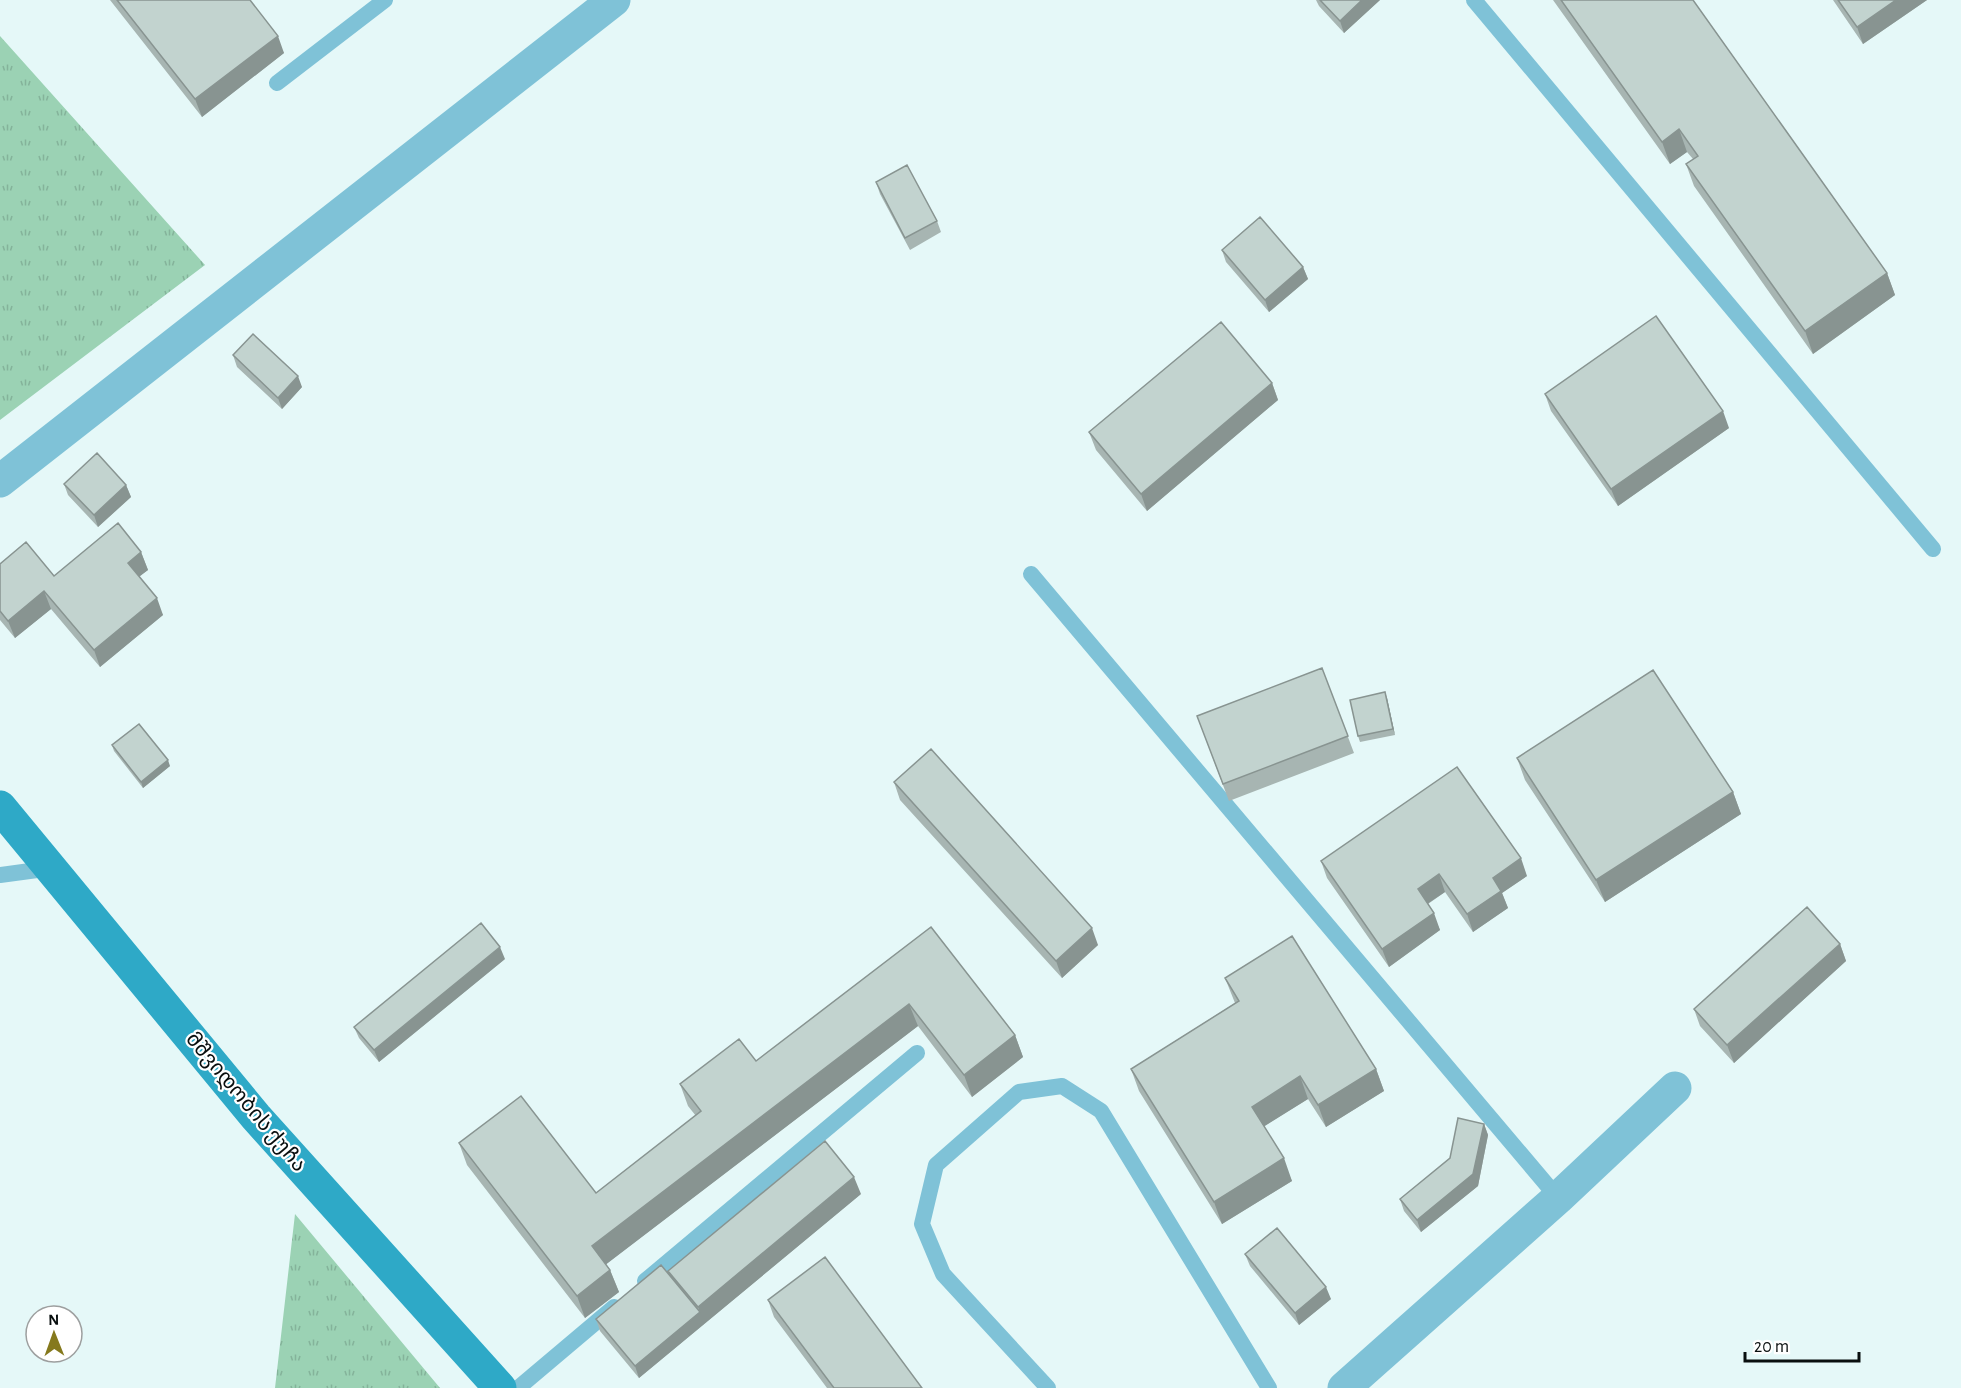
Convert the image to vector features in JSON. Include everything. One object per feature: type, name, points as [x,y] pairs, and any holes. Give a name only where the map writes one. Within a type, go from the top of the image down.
[{"type":"main road","name":"მშვიდობის ქუჩა","points":[[0,807],[256,1117],[500,1388]]},
{"type":"street","points":[[0,481],[614,0]]},
{"type":"street","points":[[1344,1388],[1558,1198],[1675,1088]]},
{"type":"lane","points":[[277,82],[385,0]]},
{"type":"lane","points":[[1474,0],[1933,549]]},
{"type":"lane","points":[[1031,574],[1558,1198]]},
{"type":"lane","points":[[0,875],[52,868]]},
{"type":"lane","points":[[518,1388],[917,1053]]},
{"type":"lane","points":[[1048,1388],[943,1274],[921,1224],[936,1165],[1019,1092],[1062,1086],[1101,1111],[1269,1388]]},
{"type":"green space","points":[[0,36],[205,265],[0,420]]},
{"type":"green space","points":[[295,1214],[440,1388],[275,1388]]},
{"type":"building","points":[[117,0],[250,0],[278,36],[195,99]]},
{"type":"building","points":[[1320,0],[1362,0],[1340,21]]},
{"type":"building","points":[[1561,0],[1693,0],[1887,273],[1805,331],[1686,164],[1698,156],[1679,129],[1662,142]]},
{"type":"building","points":[[1838,0],[1896,0],[1857,27]]},
{"type":"building","points":[[907,165],[937,221],[905,238],[876,182]]},
{"type":"building","points":[[1260,217],[1303,267],[1265,300],[1222,250]]},
{"type":"building","points":[[1656,316],[1723,411],[1611,489],[1545,394]]},
{"type":"building","points":[[1221,322],[1272,383],[1141,494],[1089,432]]},
{"type":"building","points":[[253,334],[298,376],[278,398],[233,355]]},
{"type":"building","points":[[97,453],[126,485],[94,515],[64,484]]},
{"type":"building","points":[[118,523],[141,552],[128,563],[157,598],[94,650],[44,591],[8,621],[0,611],[0,564],[26,542],[54,576]]},
{"type":"building","points":[[1322,668],[1348,736],[1223,784],[1197,716]]},
{"type":"building","points":[[1653,670],[1733,792],[1596,880],[1517,758]]},
{"type":"building","points":[[1385,692],[1393,729],[1358,736],[1350,700]]},
{"type":"building","points":[[139,724],[168,760],[141,782],[112,745]]},
{"type":"building","points":[[931,749],[1092,928],[1056,961],[894,782]]},
{"type":"building","points":[[1457,767],[1521,858],[1493,878],[1501,891],[1467,914],[1439,874],[1418,889],[1434,913],[1382,949],[1321,861]]},
{"type":"building","points":[[1807,907],[1840,944],[1727,1045],[1694,1009]]},
{"type":"building","points":[[481,923],[500,947],[374,1050],[354,1027]]},
{"type":"building","points":[[931,927],[1015,1035],[964,1075],[909,1004],[592,1246],[610,1270],[577,1296],[459,1143],[521,1096],[596,1193],[701,1111],[680,1084],[739,1039],[756,1061]]},
{"type":"building","points":[[1292,936],[1376,1069],[1318,1105],[1300,1076],[1252,1107],[1284,1158],[1214,1202],[1131,1069],[1239,1001],[1225,978]]},
{"type":"building","points":[[1458,1118],[1484,1124],[1473,1174],[1417,1220],[1400,1199],[1450,1158]]},
{"type":"building","points":[[825,1141],[854,1177],[698,1307],[668,1271]]},
{"type":"building","points":[[1277,1228],[1326,1287],[1295,1313],[1245,1254]]},
{"type":"building","points":[[825,1257],[922,1388],[834,1388],[768,1300]]},
{"type":"building","points":[[661,1265],[700,1312],[635,1366],[596,1319]]}]
